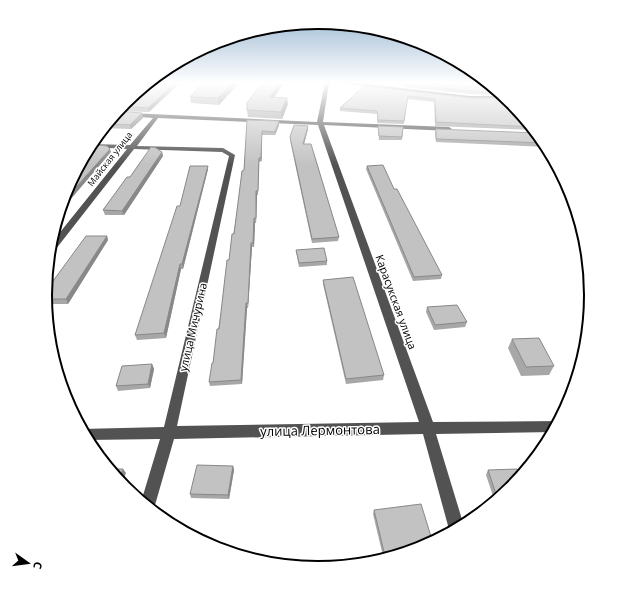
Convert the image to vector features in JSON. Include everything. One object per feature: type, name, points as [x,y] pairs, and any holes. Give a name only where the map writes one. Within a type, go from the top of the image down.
[{"type":"street","name":"Карасукская улица","points":[[322,111],[320,123],[428,428],[455,524]]},
{"type":"street","points":[[123,114],[460,130]]},
{"type":"street","name":"Майская улица","points":[[58,241],[157,116]]},
{"type":"street","points":[[97,146],[132,146]]},
{"type":"street","name":"улица Мичурина","points":[[132,146],[223,150],[232,155],[168,432],[149,501]]},
{"type":"street","name":"улица Лермонтова","points":[[90,434],[550,426]]},
{"type":"building","points":[[257,111],[282,111],[281,112]]},
{"type":"building","points":[[372,111],[406,111],[404,121],[378,120],[377,111]]},
{"type":"building","points":[[436,111],[509,111],[524,127],[436,122]]},
{"type":"building","points":[[126,112],[142,113],[130,125],[114,124]]},
{"type":"building","points":[[247,120],[279,121],[275,132],[262,131],[258,191],[256,191],[256,218],[254,218],[253,243],[251,243],[248,303],[246,303],[241,380],[209,382],[217,329],[219,329],[227,260],[229,260],[232,234],[234,234],[242,171],[244,170]]},
{"type":"building","points":[[294,125],[308,126],[303,144],[311,144],[339,237],[312,239],[290,137]]},
{"type":"building","points":[[378,126],[403,127],[402,137],[379,136]]},
{"type":"building","points":[[436,129],[529,133],[537,143],[436,139]]},
{"type":"building","points":[[98,145],[107,146],[110,149],[74,190],[87,162]]},
{"type":"building","points":[[151,147],[162,152],[122,211],[103,210],[127,177],[130,177]]},
{"type":"building","points":[[383,165],[394,189],[397,189],[442,275],[414,277],[367,166]]},
{"type":"building","points":[[190,166],[208,166],[182,264],[180,264],[164,333],[135,335],[177,206],[180,206]]},
{"type":"building","points":[[86,236],[107,236],[66,299],[52,299],[52,282]]},
{"type":"building","points":[[324,248],[327,261],[299,263],[296,250]]},
{"type":"building","points":[[353,277],[384,375],[346,379],[323,280]]},
{"type":"building","points":[[457,305],[467,322],[435,325],[427,307]]},
{"type":"building","points":[[539,338],[554,366],[526,367],[512,339]]},
{"type":"building","points":[[152,364],[148,384],[116,386],[122,366]]},
{"type":"building","points":[[197,465],[233,466],[228,495],[190,494]]},
{"type":"building","points":[[116,469],[123,469],[121,474]]},
{"type":"building","points":[[517,469],[518,471],[496,494],[488,470]]},
{"type":"building","points":[[421,504],[431,537],[404,548],[384,552],[374,510]]}]
